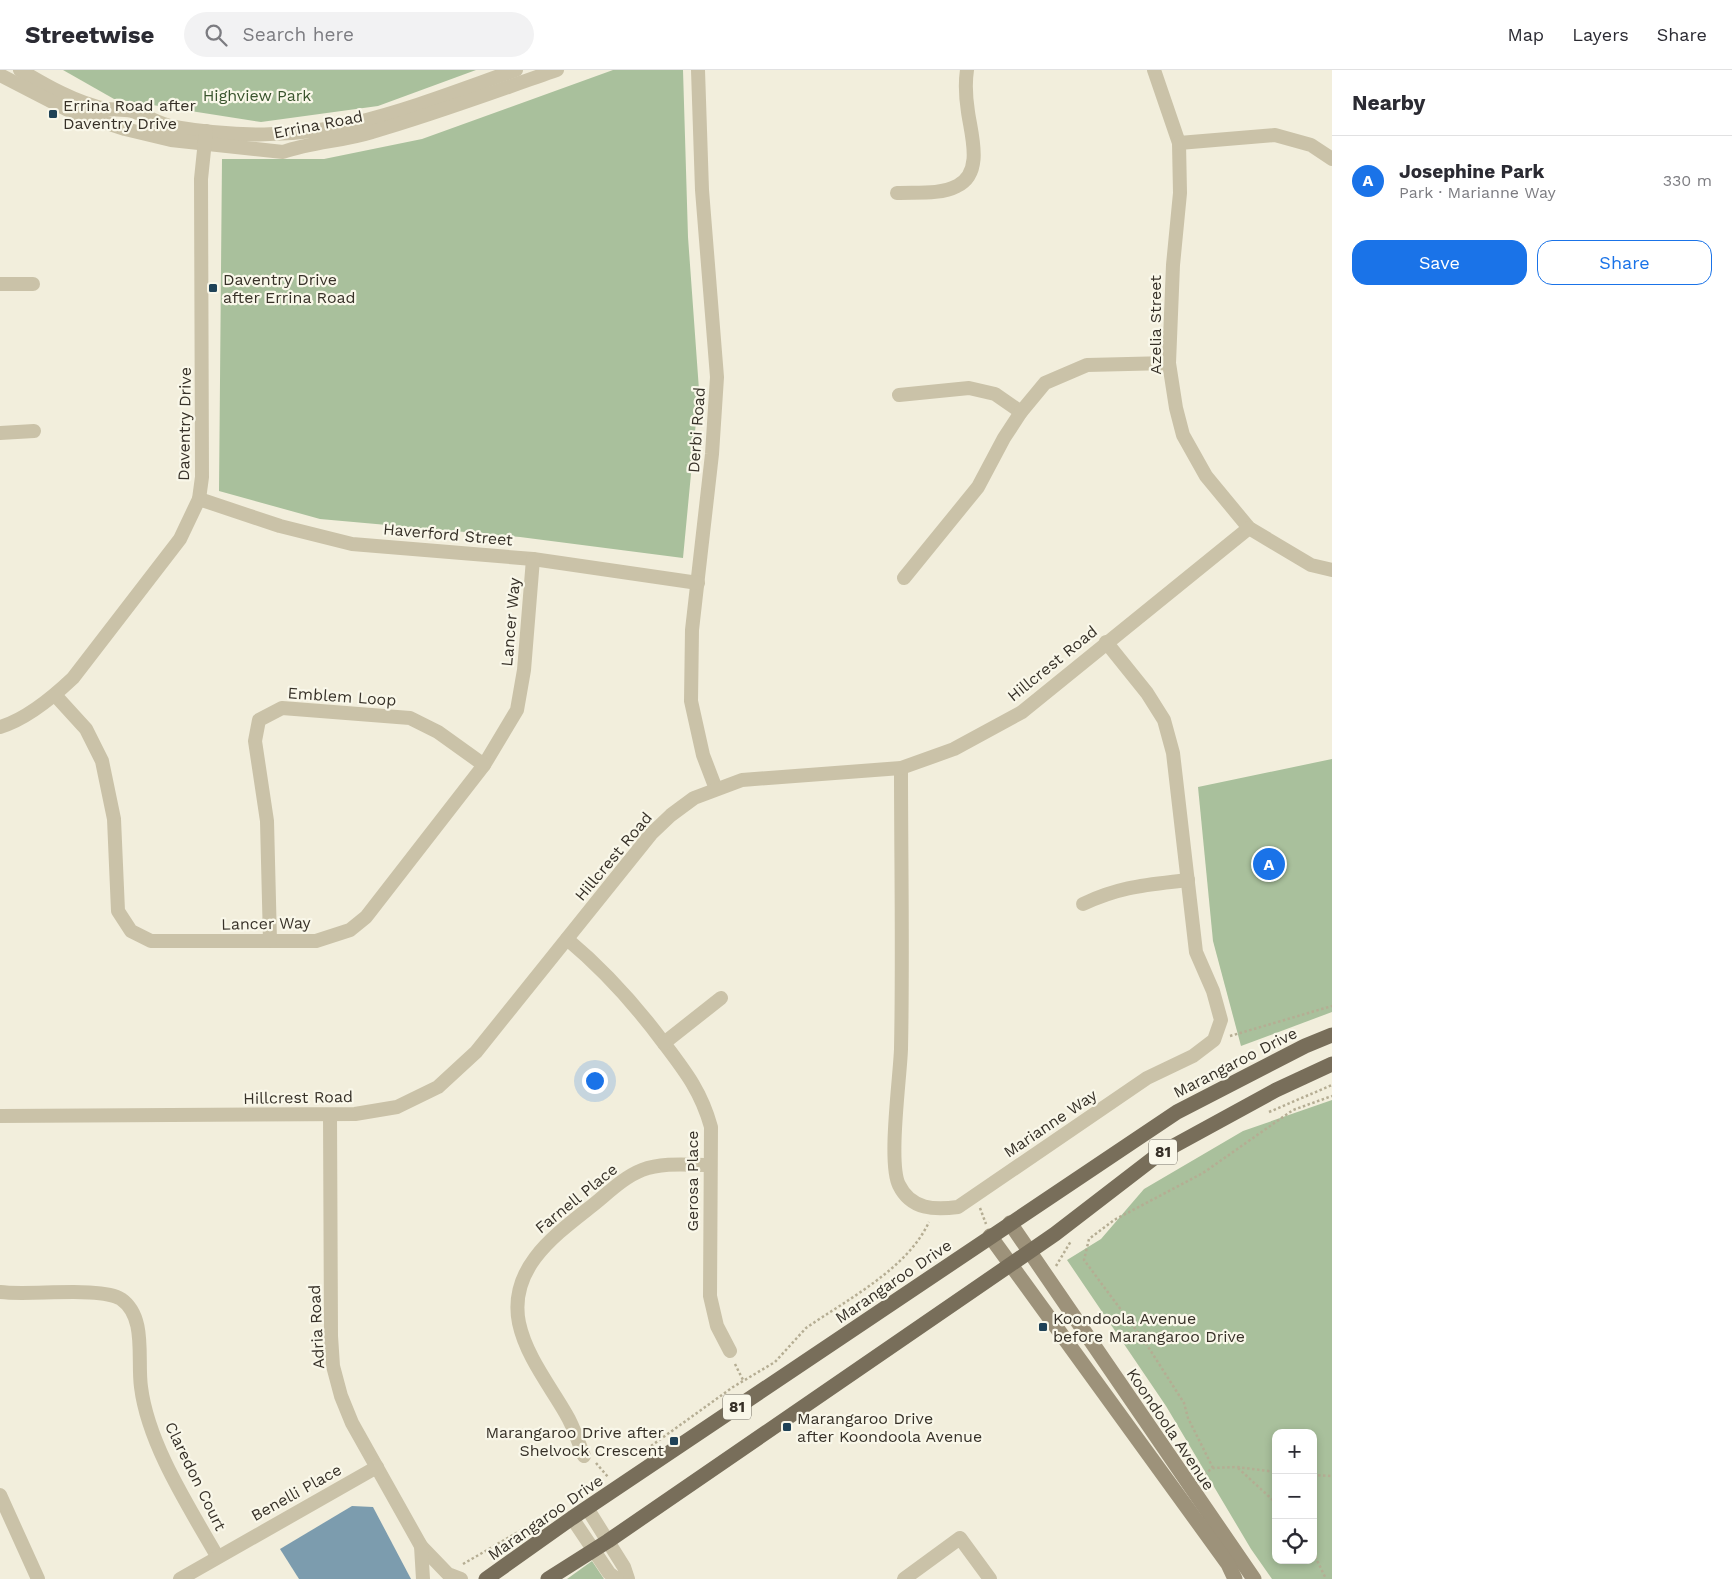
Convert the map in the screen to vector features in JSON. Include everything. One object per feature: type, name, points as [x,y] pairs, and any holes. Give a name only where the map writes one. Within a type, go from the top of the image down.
[{"type":"main road","name":"Marangaroo Drive","points":[[486,1579],[572,1518],[1177,1112],[1305,1046],[1332,1035]]},
{"type":"main road","name":"81","points":[[548,1579],[608,1541],[1010,1264],[1159,1154],[1276,1090],[1332,1064]]},
{"type":"street","name":"Errina Road","points":[[20,70],[85,103],[107,109],[134,112],[156,122],[205,137],[283,152],[299,146],[346,138],[392,126],[557,70]]},
{"type":"street","name":"Errina Road","points":[[0,75],[70,111],[116,126],[171,140],[281,134],[353,124],[399,111],[516,70]]},
{"type":"street","name":"Derbi Road","points":[[698,70],[702,190],[717,377],[712,454],[692,630],[691,701],[703,755],[716,789]]},
{"type":"street","points":[[897,192],[937,192],[959,186],[970,174],[974,158],[968,110],[967,70]]},
{"type":"street","name":"Azelia Street","points":[[1154,70],[1179,143],[1180,193],[1172,265],[1169,363],[1182,435],[1206,476],[1249,528],[1311,565],[1332,570]]},
{"type":"street","points":[[1179,143],[1275,135],[1311,145],[1332,160]]},
{"type":"street","name":"Daventry Drive","points":[[0,727],[10,724],[55,695],[73,678],[180,539],[199,499],[202,477],[201,179],[205,137]]},
{"type":"street","points":[[0,284],[33,284]]},
{"type":"street","points":[[904,578],[978,487],[1004,438],[1021,412],[1045,383],[1087,365],[1169,363]]},
{"type":"street","points":[[899,395],[969,388],[995,394],[1021,412]]},
{"type":"street","points":[[0,433],[34,431]]},
{"type":"street","name":"Haverford Street","points":[[199,499],[280,526],[352,544],[533,559],[698,583]]},
{"type":"street","name":"Hillcrest Road","points":[[0,1116],[355,1114],[396,1106],[438,1087],[476,1052],[651,834],[671,815],[694,798],[742,780],[901,768],[954,749],[1022,712],[1249,528]]},
{"type":"street","name":"Lancer Way","points":[[55,695],[86,729],[102,761],[114,819],[118,910],[131,931],[151,941],[316,941],[350,930],[366,918],[484,766],[517,710],[524,670],[533,559]]},
{"type":"street","points":[[1106,642],[1147,693],[1164,720],[1173,752],[1196,952],[1213,991],[1220,1020],[1214,1040]]},
{"type":"street","name":"Emblem Loop","points":[[270,941],[267,821],[255,741],[259,720],[282,708],[410,718],[438,732],[484,766]]},
{"type":"street","name":"Marianne Way","points":[[901,768],[901,1050],[895,1166],[899,1186],[914,1203],[937,1209],[958,1207],[1147,1078],[1192,1056],[1214,1040]]},
{"type":"street","points":[[1083,904],[1108,892],[1127,887],[1188,880]]},
{"type":"street","name":"Gerosa Place","points":[[567,939],[594,961],[634,1004],[693,1081],[705,1104],[711,1127],[710,1296],[717,1326],[730,1351]]},
{"type":"street","points":[[664,1043],[721,998]]},
{"type":"street","name":"Adria Road","points":[[330,1115],[331,1336],[333,1366],[341,1396],[352,1422],[421,1546],[448,1574],[461,1579]]},
{"type":"street","name":"Farnell Place","points":[[584,1456],[568,1417],[528,1349],[519,1323],[518,1293],[530,1262],[548,1241],[621,1182],[642,1170],[666,1165],[710,1165]]},
{"type":"street","name":"Koondoola Avenue","points":[[1010,1223],[1254,1579]]},
{"type":"street","name":"Koondoola Avenue","points":[[990,1236],[1228,1564],[1235,1579]]},
{"type":"street","name":"Claredon Court","points":[[0,1292],[101,1294],[119,1298],[134,1311],[138,1330],[141,1388],[146,1413],[172,1475],[216,1556]]},
{"type":"street","name":"Benelli Place","points":[[180,1579],[216,1556],[377,1467]]},
{"type":"street","points":[[0,1495],[38,1579]]},
{"type":"street","points":[[587,1508],[624,1567],[628,1579]]},
{"type":"street","points":[[572,1518],[609,1573],[617,1579]]},
{"type":"street","points":[[904,1579],[960,1538],[990,1579]]},
{"type":"street","name":"Adria Road","points":[[421,1546],[423,1579]]},
{"type":"path","points":[[1214,1040],[1332,1006]]},
{"type":"path","points":[[1263,1115],[1332,1085]]},
{"type":"path","points":[[1213,1468],[1188,1418],[1184,1403],[1145,1342],[1084,1260],[1089,1239],[1114,1220],[1203,1172],[1292,1110],[1332,1096]]},
{"type":"path","points":[[975,1195],[990,1236]]},
{"type":"path","points":[[644,1450],[743,1380],[775,1362],[806,1328],[902,1262],[916,1246],[937,1209]]},
{"type":"path","points":[[1044,1274],[1058,1264],[1066,1247],[1076,1234]]},
{"type":"path","points":[[730,1351],[743,1380]]},
{"type":"path","points":[[584,1456],[601,1466],[608,1477]]},
{"type":"path","points":[[1272,1471],[1237,1467],[1272,1499]]},
{"type":"path","points":[[603,1481],[615,1472]]},
{"type":"path","points":[[1317,1475],[1332,1476]]},
{"type":"path","points":[[448,1574],[559,1509]]},
{"type":"path","points":[[1317,1560],[1326,1579]]},
{"type":"green space","name":"Highview Park","points":[[63,70],[476,70],[378,106],[261,122],[114,99]]},
{"type":"green space","points":[[613,70],[683,70],[688,237],[699,390],[683,558],[520,537],[320,519],[219,491],[222,159],[324,159],[422,139]]},
{"type":"green space","points":[[1332,759],[1332,1012],[1241,1046],[1213,941],[1198,787]]},
{"type":"green space","points":[[1332,1100],[1332,1579],[1272,1579],[1251,1549],[1166,1406],[1067,1260],[1101,1239],[1144,1189],[1243,1131]]},
{"type":"green space","points":[[592,1561],[604,1579],[567,1579]]},
{"type":"water","points":[[352,1506],[373,1507],[411,1579],[299,1579],[280,1549]]},
{"type":"place","name":"Errina Road after Daventry Drive","points":[[53,114]]},
{"type":"place","name":"Daventry Drive after Errina Road","points":[[213,288]]},
{"type":"place","name":"Josephine Park","points":[[1269,864]]},
{"type":"place","name":"Koondoola Avenue before Marangaroo Drive","points":[[1043,1327]]},
{"type":"place","name":"Marangaroo Drive after Koondoola Avenue","points":[[787,1427]]},
{"type":"place","name":"Marangaroo Drive after Shelvock Crescent","points":[[674,1441]]}]
